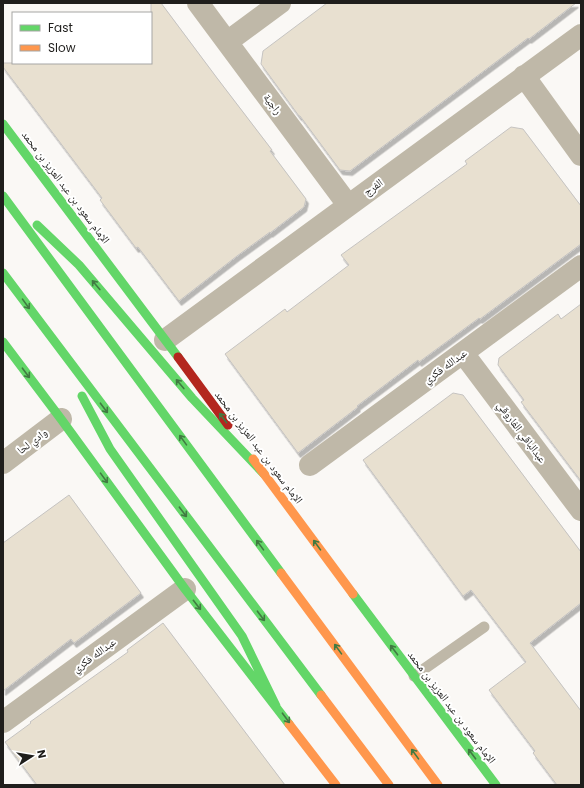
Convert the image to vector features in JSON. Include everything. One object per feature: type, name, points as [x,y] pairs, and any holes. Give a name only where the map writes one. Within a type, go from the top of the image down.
[{"type":"main road","name":"الإمام سعود بن عبد العزيز بن محمد","points":[[3,124],[496,785]]},
{"type":"main road","points":[[3,195],[79,265],[192,398],[264,474]]},
{"type":"main road","points":[[3,195],[438,785]]},
{"type":"main road","points":[[3,273],[389,785]]},
{"type":"main road","points":[[47,332],[110,449],[242,636],[276,706]]},
{"type":"main road","points":[[3,342],[185,589],[336,785]]},
{"type":"street","name":"راجية","points":[[198,3],[348,205]]},
{"type":"street","points":[[227,42],[280,3]]},
{"type":"street","name":"الفرج","points":[[165,340],[581,34]]},
{"type":"street","points":[[524,76],[581,155]]},
{"type":"street","name":"عبدالله فكري","points":[[310,465],[581,266]]},
{"type":"street","name":"عبدالباقي الفاروقي","points":[[463,353],[581,510]]},
{"type":"street","name":"وادي لحا","points":[[3,463],[61,419]]},
{"type":"street","name":"عبدالله فكري","points":[[3,722],[185,589]]},
{"type":"lane","points":[[414,676],[484,626]]},
{"type":"building","points":[[151,3],[161,3],[272,150],[270,151],[306,199],[304,207],[179,301],[138,247],[136,248],[100,200],[102,198],[3,67],[3,63],[152,64]]},
{"type":"building","points":[[327,3],[576,3],[350,171],[340,170],[261,64],[263,51]]},
{"type":"building","points":[[511,127],[523,129],[581,206],[581,244],[480,319],[479,318],[419,362],[418,360],[298,453],[225,354],[285,309],[287,312],[349,265],[341,255],[467,164],[465,161]]},
{"type":"building","points":[[581,304],[581,481],[521,402],[524,400],[498,365],[499,358],[558,314],[561,319]]},
{"type":"building","points":[[453,393],[463,395],[581,552],[581,603],[530,643],[581,711],[581,785],[557,785],[533,753],[535,751],[489,690],[526,662],[471,590],[463,596],[363,460]]},
{"type":"building","points":[[69,495],[141,593],[74,643],[71,639],[3,691],[3,543]]},
{"type":"building","points":[[163,623],[285,785],[37,785],[5,742],[31,723],[30,722],[128,652],[127,650]]},
{"type":"traffic: fast","points":[[3,124],[178,357]]},
{"type":"traffic: fast","points":[[3,196],[281,573]]},
{"type":"traffic: fast","points":[[37,225],[79,265],[192,398],[264,474]]},
{"type":"traffic: fast","points":[[3,273],[321,695]]},
{"type":"traffic: fast","points":[[3,342],[185,589],[289,724]]},
{"type":"traffic: fast","points":[[82,396],[110,449],[242,636],[276,706]]},
{"type":"traffic: fast","points":[[353,594],[496,785]]},
{"type":"traffic: slow","points":[[253,459],[353,594]]},
{"type":"traffic: slow","points":[[281,573],[438,785]]},
{"type":"traffic: slow","points":[[321,695],[389,785]]},
{"type":"traffic: slow","points":[[289,724],[336,785]]},
{"type":"traffic: jam","points":[[178,357],[228,425]]}]
